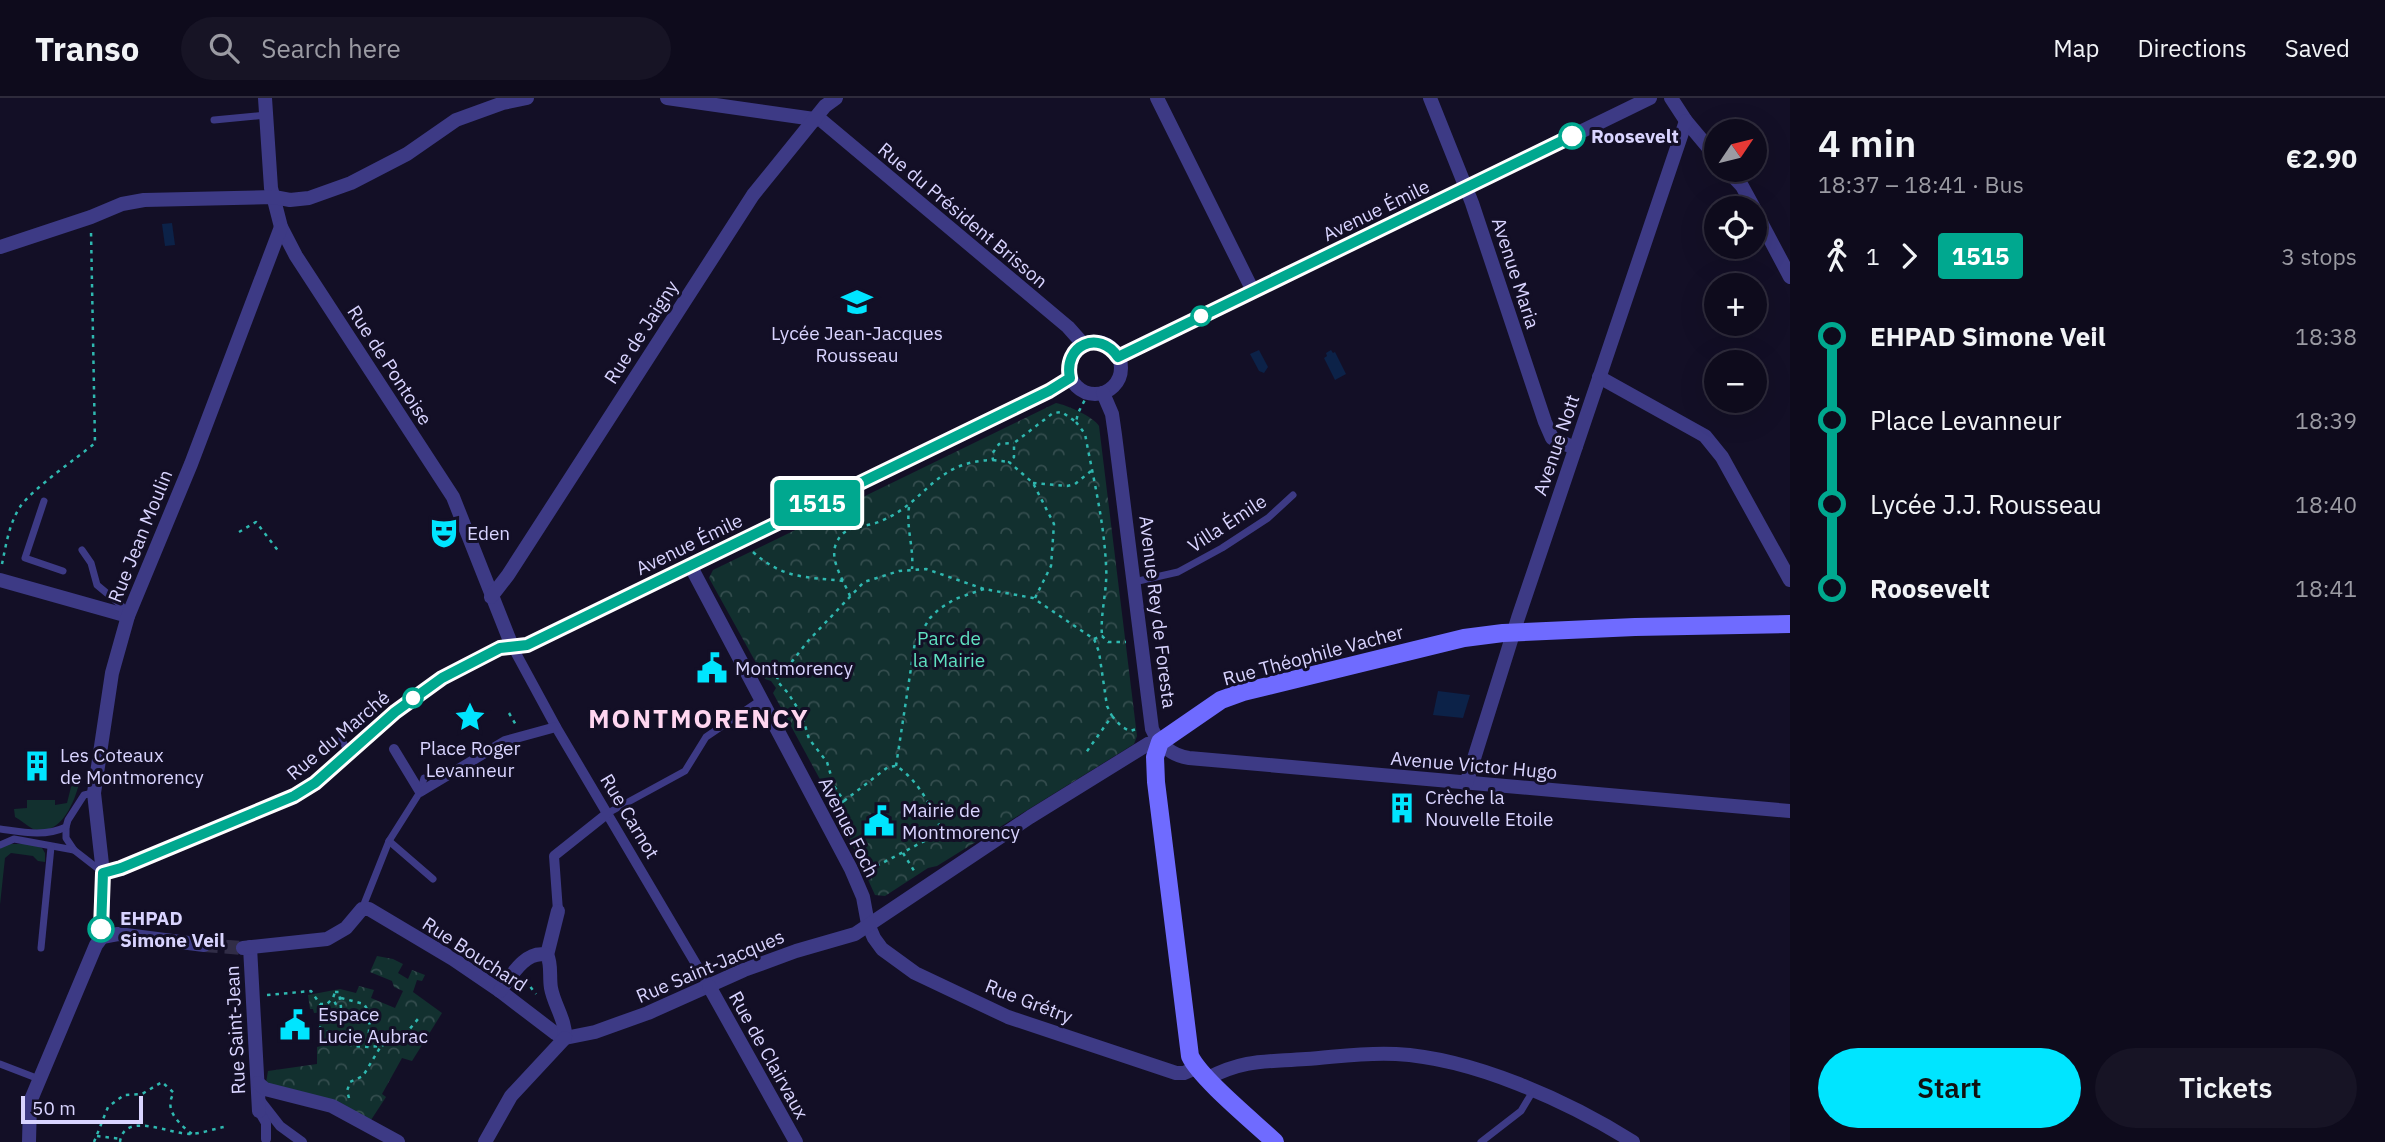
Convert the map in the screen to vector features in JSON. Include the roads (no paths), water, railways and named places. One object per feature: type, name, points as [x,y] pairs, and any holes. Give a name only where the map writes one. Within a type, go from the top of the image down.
[{"type":"main road","name":"Rue Théophile Vacher","points":[[1160,742],[1222,700],[1243,692],[1464,638],[1683,625],[1790,624]]},
{"type":"main road","points":[[1160,742],[1155,757],[1156,782],[1189,1052],[1203,1072],[1275,1142]]},
{"type":"street","name":"Rue de Pontoise","points":[[265,98],[271,188],[281,227],[305,269],[453,497],[512,646]]},
{"type":"street","points":[[0,247],[122,204],[144,200],[309,198],[351,183],[407,154],[456,120],[494,106],[527,98]]},
{"type":"street","points":[[667,98],[815,119]]},
{"type":"street","name":"Rue de Jaigny","points":[[491,597],[508,575],[753,195],[825,106],[836,98]]},
{"type":"street","points":[[1157,98],[1253,291]]},
{"type":"street","name":"Avenue Maria","points":[[1430,98],[1465,189],[1545,422],[1552,438],[1576,446]]},
{"type":"street","name":"Avenue Émile","points":[[1118,357],[1650,98]]},
{"type":"street","points":[[1671,98],[1704,142]]},
{"type":"street","name":"Rue du Président Brisson","points":[[815,119],[821,120],[1068,327],[1084,345]]},
{"type":"street","name":"Avenue Nott","points":[[1466,784],[1513,633],[1686,121]]},
{"type":"street","name":"Rue Jean Moulin","points":[[102,937],[103,873],[94,793],[112,673],[128,616],[191,464],[281,227]]},
{"type":"street","points":[[1767,234],[1790,277]]},
{"type":"street","points":[[269,262],[282,253],[305,269]]},
{"type":"street","points":[[1091,342],[1107,345],[1118,357],[1121,365],[1117,382],[1103,393],[1081,391],[1070,378],[1072,355],[1084,345],[1091,342]]},
{"type":"street","points":[[1599,377],[1705,436],[1729,469],[1790,580]]},
{"type":"street","name":"Avenue Émile","points":[[512,646],[527,645],[1049,391],[1070,378]]},
{"type":"street","name":"Avenue Rey de Foresta","points":[[1103,393],[1112,414],[1151,722],[1153,733],[1160,742]]},
{"type":"street","name":"Avenue Foch","points":[[690,565],[855,877],[863,897],[868,924]]},
{"type":"street","points":[[0,580],[128,616]]},
{"type":"street","name":"Rue Carnot","points":[[512,646],[556,727],[709,986]]},
{"type":"street","name":"Rue du Marché","points":[[103,873],[294,796],[315,783],[348,754],[379,734],[395,712],[442,678],[500,648],[512,646]]},
{"type":"street","points":[[394,750],[419,792],[505,741],[556,727]]},
{"type":"street","name":"Avenue Victor Hugo","points":[[1160,742],[1171,753],[1182,757],[1790,811]]},
{"type":"street","name":"Rue Théophile Vacher","points":[[868,924],[1030,817],[1148,744],[1160,742]]},
{"type":"street","points":[[485,1142],[511,1096],[565,1038],[551,988],[550,962],[547,955],[558,911],[554,856],[608,813]]},
{"type":"street","name":"Rue Bouchard","points":[[362,909],[369,908],[453,959],[565,1038]]},
{"type":"street","name":"Rue Saint-Jean","points":[[259,1105],[253,996],[246,948],[327,939],[346,928],[362,909]]},
{"type":"street","name":"Rue Grétry","points":[[868,924],[882,949],[915,972],[977,1003],[1008,1017],[1176,1073],[1203,1072],[1245,1063],[1394,1054],[1430,1058],[1465,1067],[1533,1091],[1598,1120],[1633,1142]]},
{"type":"street","name":"Rue Saint-Jacques","points":[[565,1038],[579,1037],[648,1013],[796,951],[855,934],[868,924]]},
{"type":"street","points":[[29,1142],[30,1102],[96,945],[102,937],[118,934],[204,945]]},
{"type":"street","points":[[500,990],[514,971],[532,955],[547,955]]},
{"type":"street","name":"Rue de Clairvaux","points":[[709,986],[796,1142]]},
{"type":"street","points":[[258,1083],[265,1089],[332,1106],[398,1142]]},
{"type":"street","points":[[259,1105],[266,1123],[266,1139]]},
{"type":"street","points":[[259,1105],[280,1126],[302,1142]]},
{"type":"lane","points":[[214,120],[266,115]]},
{"type":"lane","name":"Villa Émile","points":[[1133,582],[1178,572],[1268,518],[1293,495]]},
{"type":"lane","points":[[44,501],[25,558],[63,571]]},
{"type":"lane","points":[[82,550],[91,563],[97,585],[121,605],[128,616]]},
{"type":"lane","points":[[608,813],[685,771],[706,737],[762,699]]},
{"type":"lane","points":[[342,739],[348,754]]},
{"type":"lane","points":[[362,909],[389,841],[419,792],[424,778]]},
{"type":"lane","points":[[0,829],[42,834],[57,831],[65,827],[84,795],[94,793]]},
{"type":"lane","points":[[65,827],[66,838],[74,850],[103,873]]},
{"type":"lane","points":[[0,845],[13,839],[74,850]]},
{"type":"lane","points":[[389,841],[433,879]]},
{"type":"lane","points":[[41,948],[51,847]]},
{"type":"lane","points":[[0,1065],[39,1079]]},
{"type":"lane","points":[[1481,1142],[1521,1111],[1533,1091]]},
{"type":"water","points":[[172,223],[175,245],[165,246],[162,224]]},
{"type":"water","points":[[1259,350],[1268,367],[1264,373],[1259,371],[1250,354]]},
{"type":"water","points":[[1331,350],[1335,352],[1346,374],[1335,380],[1324,358]]},
{"type":"water","points":[[1438,691],[1470,695],[1463,718],[1433,715]]},
{"type":"tunnel","points":[[204,945],[243,948]]},
{"type":"place","name":"Roosevelt","points":[[1572,136]]},
{"type":"place","name":"Lycée Jean-Jacques Rousseau","points":[[857,302]]},
{"type":"place","name":"Eden","points":[[444,533]]},
{"type":"place","name":"Montmorency","points":[[712,668]]},
{"type":"place","name":"Place Roger Levanneur","points":[[470,717]]},
{"type":"place","name":"Les Coteaux de Montmorency","points":[[37,766]]},
{"type":"place","name":"Crèche la Nouvelle Etoile","points":[[1402,808]]},
{"type":"place","name":"Mairie de Montmorency","points":[[879,821]]},
{"type":"place","name":"EHPAD Simone Veil","points":[[101,929]]},
{"type":"place","name":"Espace Lucie Aubrac","points":[[295,1025]]},
{"type":"district","name":"MONTMORENCY","points":[[699,718]]},
{"type":"park label","name":"Parc de la Mairie","points":[[949,649]]}]
